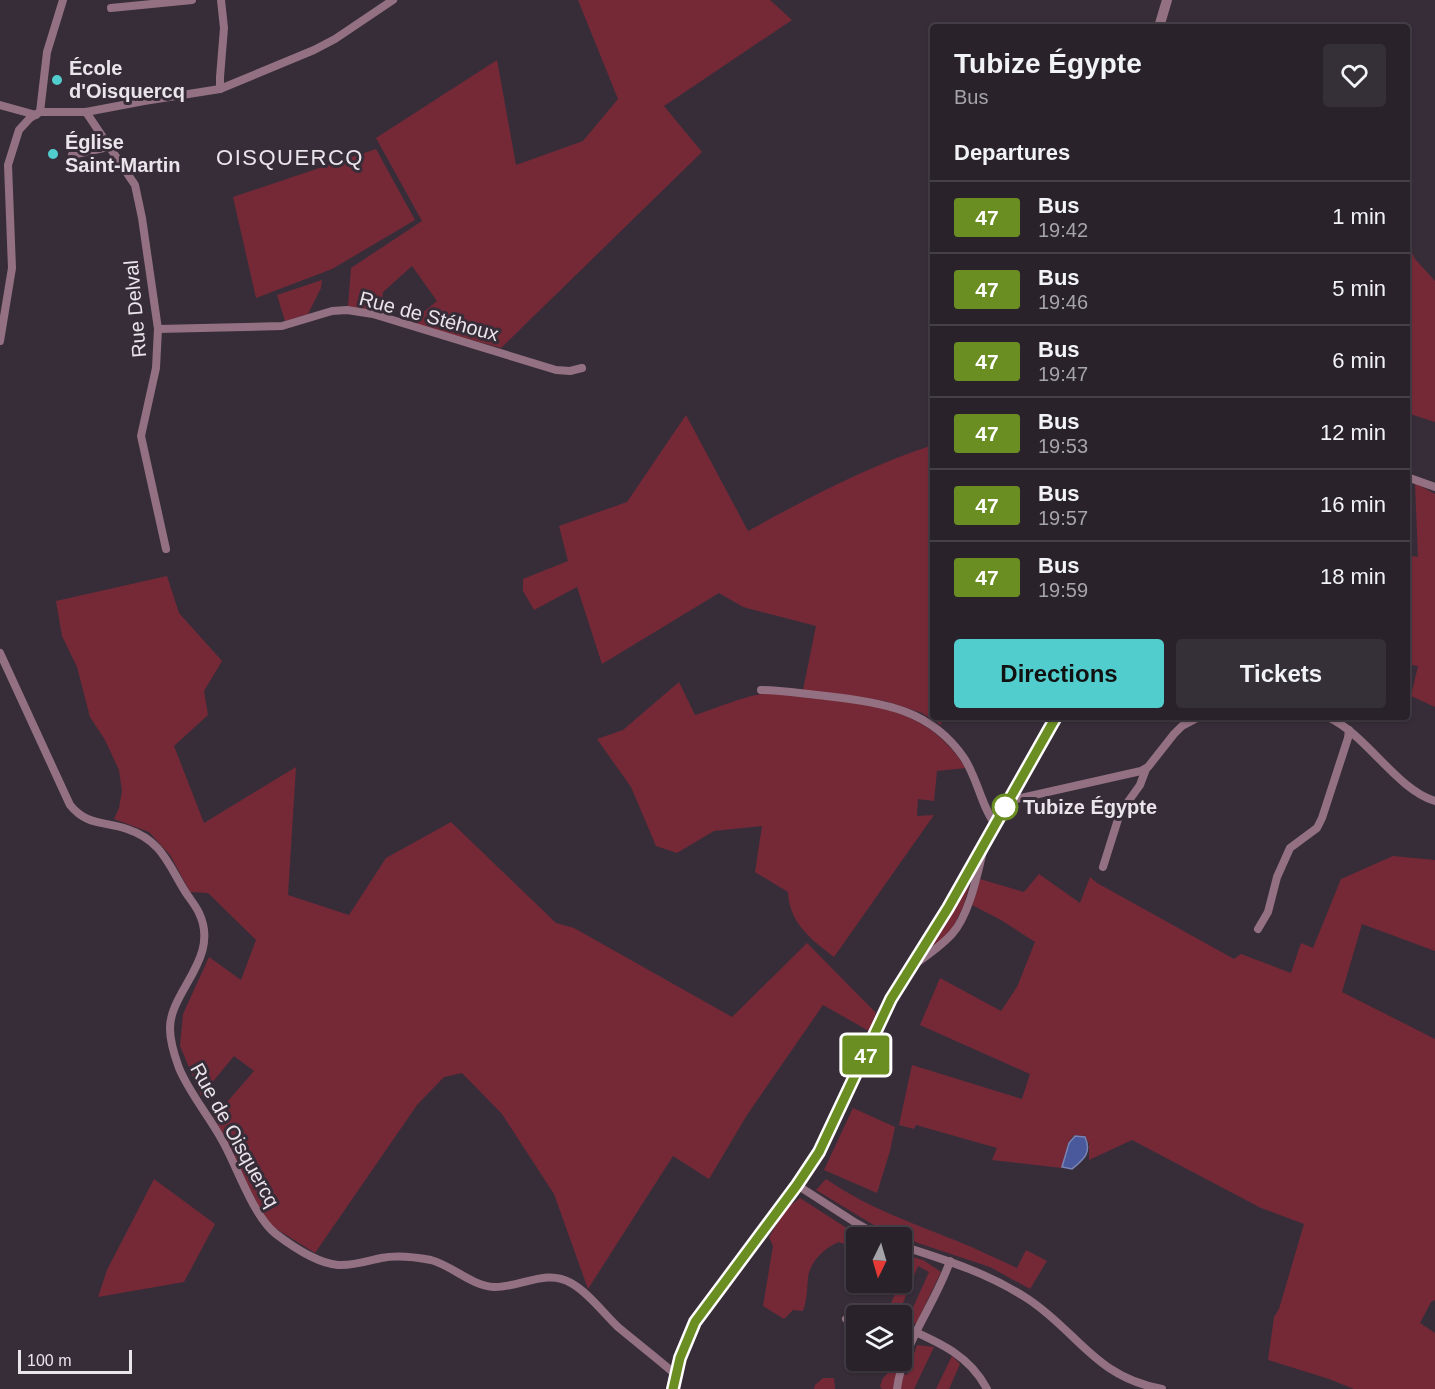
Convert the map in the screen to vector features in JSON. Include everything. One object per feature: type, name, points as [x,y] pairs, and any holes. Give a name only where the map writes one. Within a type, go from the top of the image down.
[{"type":"street","points":[[0,341],[12,268],[8,165],[19,130],[38,114],[47,52],[63,0]]},
{"type":"street","points":[[111,8],[192,0]]},
{"type":"street","points":[[220,89],[225,28],[221,0]]},
{"type":"street","points":[[0,105],[38,114],[86,112],[220,89],[240,83],[314,50],[335,39],[393,0]]},
{"type":"street","points":[[1159,24],[1167,0]]},
{"type":"street","name":"Rue Delval","points":[[86,112],[135,185],[142,218],[158,329],[156,368],[141,436],[166,549]]},
{"type":"street","points":[[72,155],[108,147]]},
{"type":"street","name":"Rue de Stéhoux","points":[[158,329],[282,326],[332,311],[350,310],[405,324],[556,370],[570,371],[582,368]]},
{"type":"street","points":[[1410,478],[1435,487]]},
{"type":"street","name":"Rue de Oisquercq","points":[[0,653],[70,805],[76,813],[85,819],[126,828],[153,842],[162,852],[199,912],[203,923],[203,945],[200,958],[173,1014],[170,1028],[173,1047],[178,1066],[187,1085],[223,1140],[262,1219],[272,1231],[303,1252],[335,1265],[356,1264],[398,1256],[446,1265],[491,1287],[507,1287],[541,1277],[556,1277],[571,1282],[620,1328],[675,1374]]},
{"type":"street","points":[[761,690],[861,700],[915,714],[943,734],[962,755],[996,825]]},
{"type":"street","points":[[673,1389],[675,1374],[686,1340],[695,1322],[797,1185],[831,1131],[891,999],[948,908],[1054,720]]},
{"type":"street","points":[[1103,867],[1120,813],[1140,785],[1146,768],[1182,726],[1193,720]]},
{"type":"street","points":[[1333,720],[1349,730],[1416,792],[1435,801]]},
{"type":"street","points":[[1258,928],[1268,912],[1277,877],[1290,848],[1317,828],[1322,818],[1349,730]]},
{"type":"street","points":[[1008,801],[1146,768]]},
{"type":"street","points":[[910,968],[954,932],[964,915],[985,844]]},
{"type":"street","points":[[797,1185],[863,1227]]},
{"type":"street","points":[[912,1249],[995,1279],[1030,1300],[1092,1357],[1124,1377],[1162,1389]]},
{"type":"street","points":[[897,1389],[903,1362],[950,1261]]},
{"type":"street","points":[[912,1330],[962,1356],[976,1371],[987,1389]]},
{"type":"shaded area","points":[[578,0],[770,0],[792,20],[664,106],[702,152],[501,348],[410,323],[437,301],[412,266],[383,292],[381,314],[348,306],[351,268],[422,221],[376,138],[497,60],[516,165],[583,141],[618,99]]},
{"type":"shaded area","points":[[376,149],[415,220],[332,269],[256,298],[233,197]]},
{"type":"shaded area","points":[[1410,249],[1415,259],[1435,281],[1435,422],[1410,414]]},
{"type":"shaded area","points":[[322,280],[321,288],[308,314],[285,321],[277,295]]},
{"type":"shaded area","points":[[686,415],[748,531],[862,473],[930,446],[930,718],[922,713],[885,701],[803,690],[816,626],[743,607],[719,593],[602,664],[577,587],[534,610],[523,591],[523,579],[568,561],[559,526],[627,502]]},
{"type":"shaded area","points":[[1415,483],[1435,494],[1435,707],[1411,696],[1418,666],[1410,665],[1410,556],[1418,557]]},
{"type":"shaded area","points":[[167,576],[179,613],[222,661],[204,691],[208,715],[174,746],[204,823],[296,767],[288,895],[349,915],[386,858],[451,822],[556,923],[574,928],[732,1017],[807,943],[876,1013],[869,1031],[823,1005],[747,1115],[709,1179],[673,1156],[588,1289],[554,1194],[502,1114],[462,1073],[444,1077],[417,1105],[315,1253],[267,1223],[214,1117],[254,1071],[234,1056],[201,1096],[180,1046],[183,1014],[209,957],[241,980],[256,940],[208,893],[190,892],[170,855],[149,832],[114,819],[122,791],[119,770],[105,740],[90,717],[77,667],[62,636],[56,601]]},
{"type":"shaded area","points":[[679,682],[695,715],[740,699],[765,694],[843,702],[884,709],[920,723],[936,734],[952,749],[966,768],[937,771],[934,801],[918,799],[917,816],[934,815],[834,957],[810,937],[797,922],[789,903],[788,892],[755,872],[762,826],[714,831],[677,853],[656,846],[631,787],[597,739],[623,730]]},
{"type":"shaded area","points":[[1393,856],[1435,860],[1435,951],[1362,924],[1342,992],[1435,1039],[1435,1300],[1431,1302],[1420,1323],[1435,1333],[1435,1389],[1354,1389],[1268,1360],[1274,1317],[1279,1309],[1304,1224],[1261,1208],[1132,1140],[1089,1160],[1089,1144],[1085,1136],[1074,1135],[1068,1143],[1062,1168],[992,1160],[997,1148],[916,1125],[914,1129],[899,1125],[912,1065],[1022,1099],[1030,1074],[920,1025],[940,978],[1001,1011],[1017,987],[1035,942],[972,905],[980,879],[1024,892],[1039,874],[1080,903],[1090,877],[1234,959],[1241,954],[1291,973],[1301,943],[1313,948],[1341,879]]},
{"type":"shaded area","points":[[970,884],[963,907],[951,931],[927,952]]},
{"type":"shaded area","points":[[853,1108],[895,1127],[877,1193],[824,1170]]},
{"type":"shaded area","points":[[154,1179],[215,1224],[184,1282],[98,1297],[107,1270]]},
{"type":"shaded area","points":[[826,1179],[873,1206],[1017,1268],[1026,1250],[1047,1261],[1030,1289],[990,1267],[912,1241],[912,1227],[878,1227],[816,1190]]},
{"type":"shaded area","points":[[800,1198],[846,1227],[846,1245],[839,1242],[834,1244],[815,1261],[809,1271],[803,1311],[793,1310],[784,1319],[763,1306],[773,1246],[769,1237],[787,1208]]},
{"type":"shaded area","points":[[912,1257],[923,1260],[941,1272],[916,1324],[912,1323],[912,1310],[929,1272],[918,1266],[912,1281]]},
{"type":"shaded area","points":[[896,1293],[907,1293],[902,1305],[890,1305]]},
{"type":"shaded area","points":[[917,1345],[934,1347],[914,1389],[882,1389],[880,1386],[883,1378],[890,1371],[907,1375],[908,1371],[912,1371],[912,1360]]},
{"type":"shaded area","points":[[952,1356],[960,1364],[949,1389],[936,1389]]},
{"type":"shaded area","points":[[823,1378],[834,1378],[835,1389],[814,1389]]},
{"type":"water","points":[[1075,1136],[1085,1137],[1088,1147],[1086,1155],[1072,1169],[1062,1167],[1069,1143]]},
{"type":"bus line","name":"47","points":[[673,1389],[680,1358],[695,1322],[819,1152],[831,1131],[891,999],[948,908],[1054,720]]},
{"type":"place","name":"École d'Oisquercq","points":[[57,80]]},
{"type":"place","name":"Église Saint-Martin","points":[[53,154]]},
{"type":"place","name":"Tubize Égypte","points":[[1005,807]]},
{"type":"district","name":"OISQUERCQ","points":[[290,157]]}]
